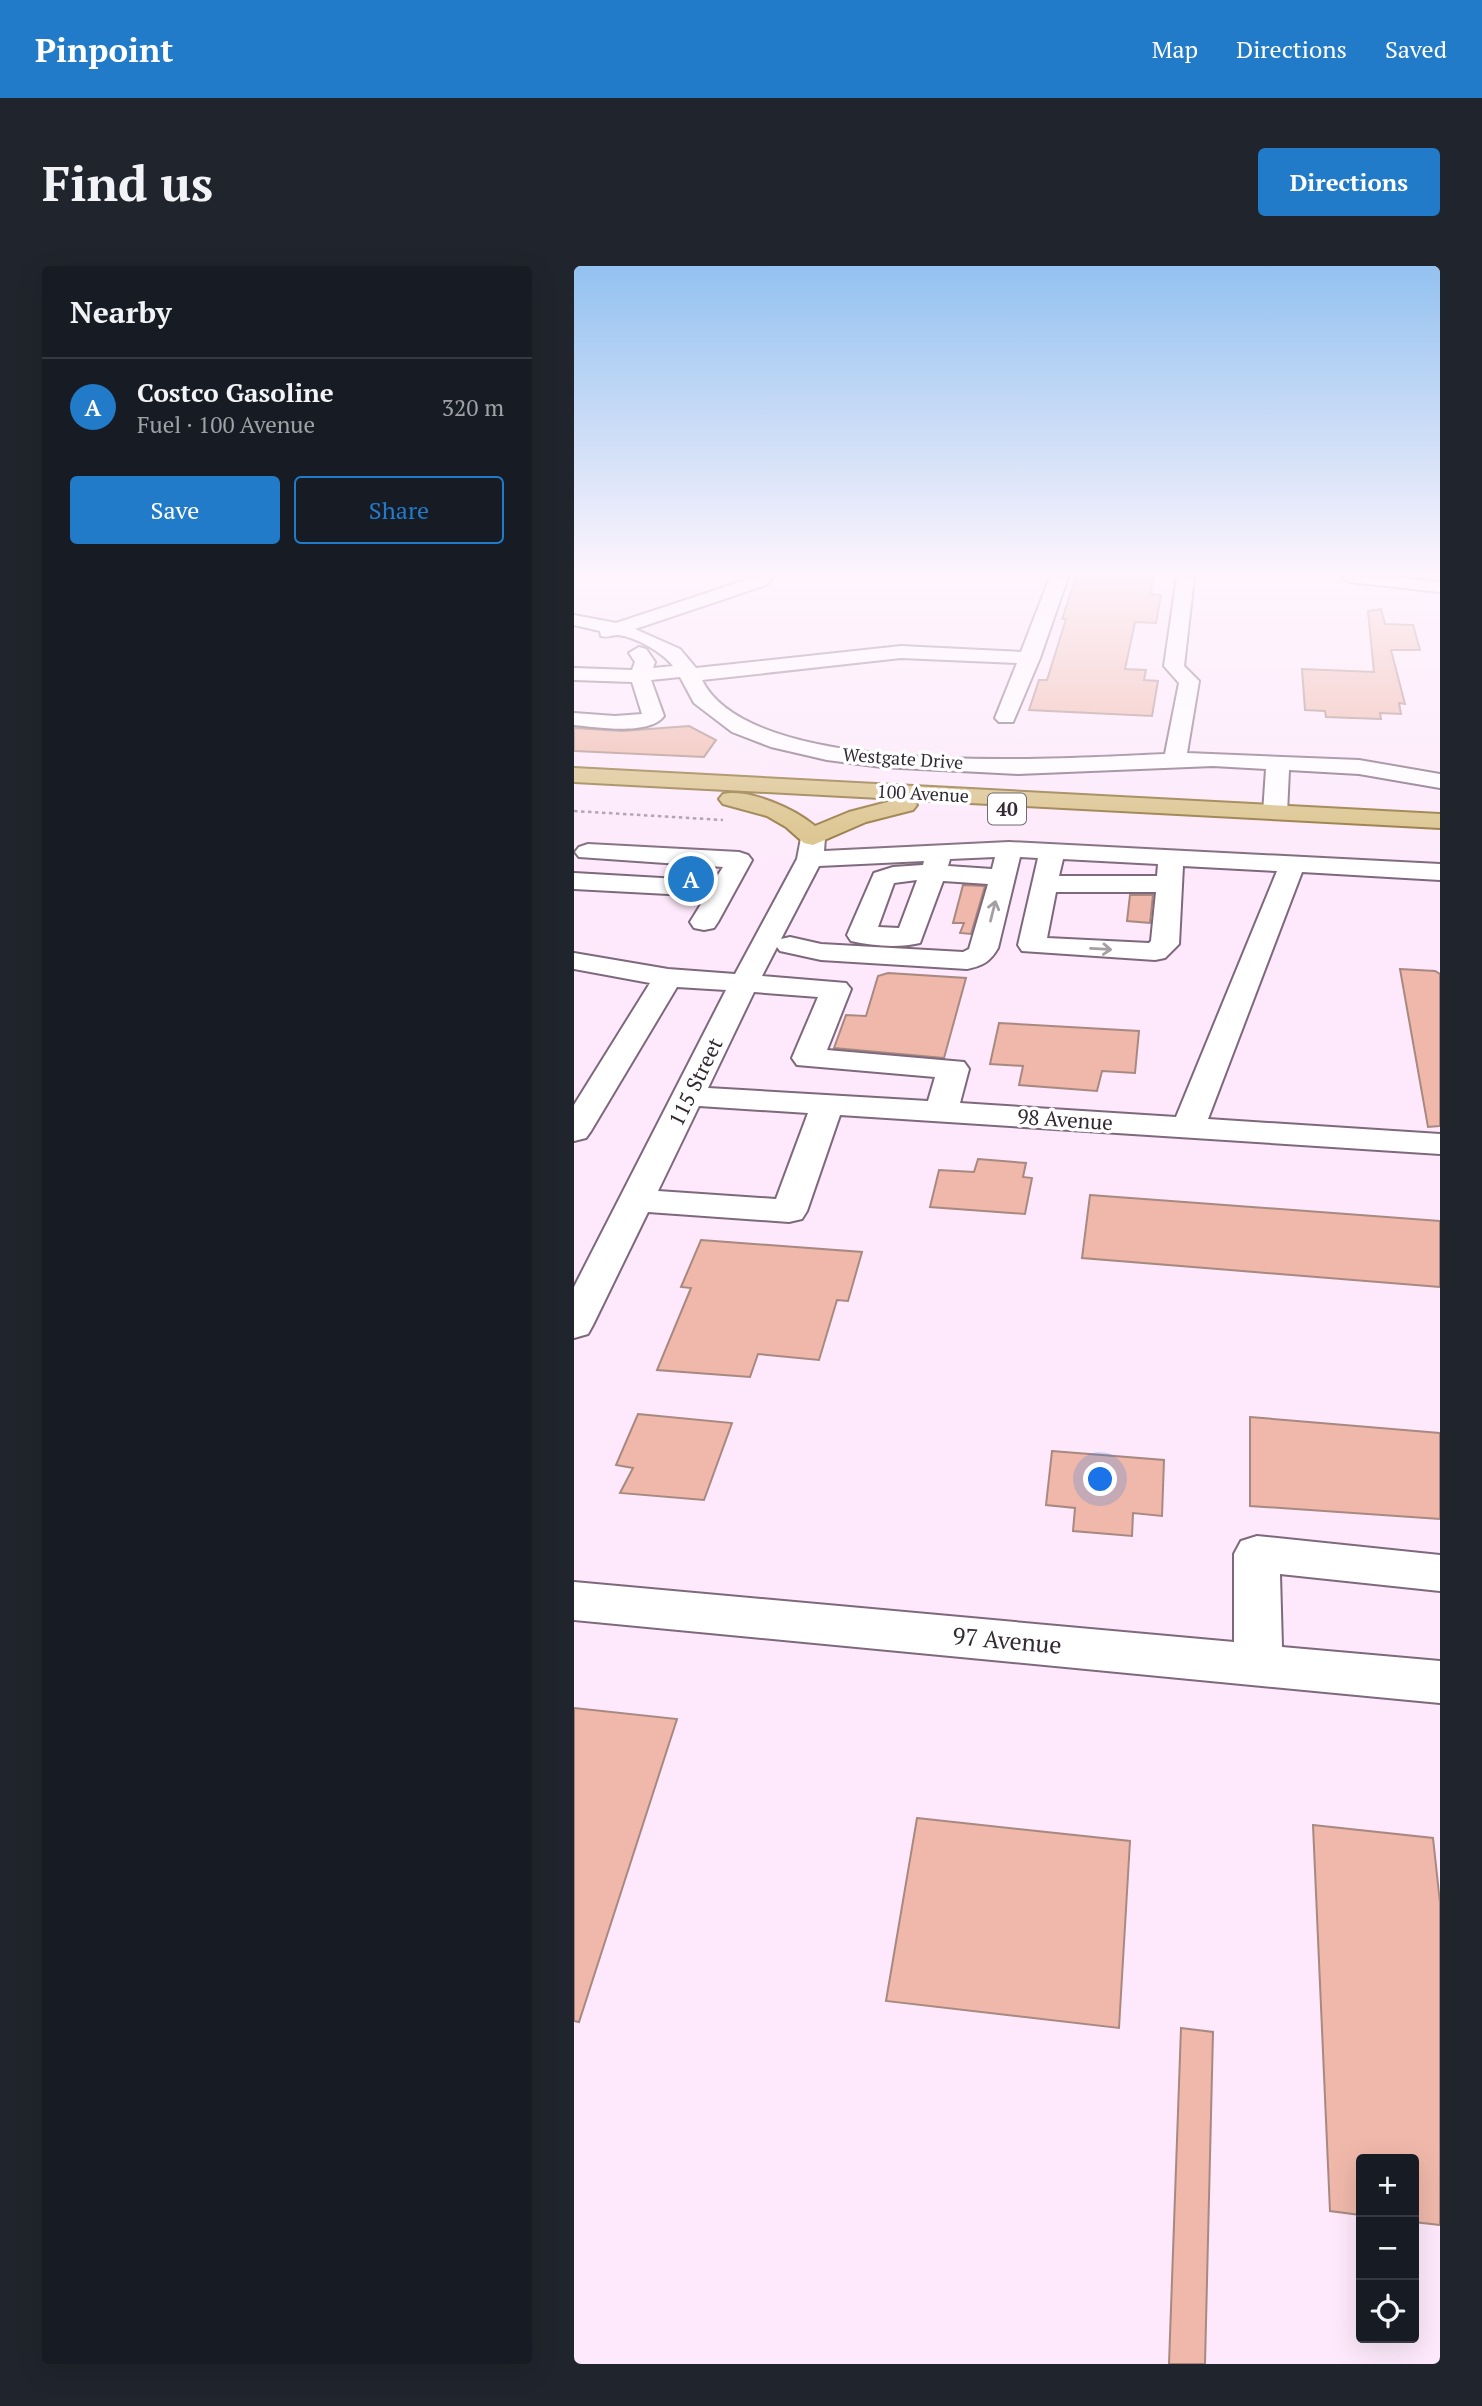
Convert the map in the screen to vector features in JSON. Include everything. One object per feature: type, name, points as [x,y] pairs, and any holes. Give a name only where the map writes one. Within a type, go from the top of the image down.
[{"type":"main road","name":"100 Avenue","points":[[574,775],[1440,821]]},
{"type":"main road","name":"100 Avenue","points":[[574,788],[1440,831]]},
{"type":"main road","points":[[711,794],[783,814],[797,821],[812,849],[827,828],[852,818],[910,804]]},
{"type":"street","points":[[595,675],[643,677]]},
{"type":"street","points":[[631,675],[643,677]]},
{"type":"street","points":[[574,687],[662,675]]},
{"type":"street","name":"Westgate Drive","points":[[689,675],[701,699],[724,718],[779,742],[827,753],[882,760],[1018,767],[1175,759],[1278,762],[1359,767],[1440,781]]},
{"type":"street","points":[[1006,718],[1023,675]]},
{"type":"street","points":[[1175,759],[1189,681],[1180,675]]},
{"type":"street","points":[[574,719],[647,721],[653,716],[643,677]]},
{"type":"street","points":[[1275,813],[1278,762]]},
{"type":"street","points":[[812,849],[936,863],[1002,877]]},
{"type":"street","name":"115 Street","points":[[574,1325],[744,983],[779,944],[812,849]]},
{"type":"street","points":[[779,944],[837,953],[975,958],[980,955],[986,942],[1009,849]]},
{"type":"street","points":[[863,941],[883,878],[936,863],[1009,849],[1052,852],[1170,871]]},
{"type":"street","points":[[1052,852],[1032,945],[1155,952],[1165,944],[1170,871]]},
{"type":"street","points":[[910,937],[936,863]]},
{"type":"street","points":[[1045,884],[1170,871],[1292,864],[1440,872]]},
{"type":"street","points":[[1188,1128],[1292,864]]},
{"type":"street","points":[[577,870],[723,888],[577,870]]},
{"type":"street","points":[[779,944],[910,937],[986,942]]},
{"type":"street","points":[[837,953],[863,941],[933,947],[945,953],[947,959]]},
{"type":"street","points":[[574,961],[668,978],[836,989],[808,1058],[953,1069],[941,1112]]},
{"type":"street","points":[[574,1131],[668,978]]},
{"type":"street","name":"98 Avenue","points":[[690,1096],[1440,1144]]},
{"type":"street","points":[[637,1200],[789,1211],[828,1104]]},
{"type":"street","points":[[1258,1664],[1257,1554],[1440,1573]]},
{"type":"street","name":"97 Avenue","points":[[574,1601],[1440,1682]]},
{"type":"path","points":[[574,811],[732,820]]},
{"type":"building","points":[[1049,675],[1145,675],[1144,680],[1158,681],[1152,716],[1029,710],[1039,680],[1047,680]]},
{"type":"building","points":[[1302,675],[1397,675],[1405,704],[1399,703],[1401,714],[1380,713],[1381,719],[1326,717],[1325,711],[1305,710]]},
{"type":"building","points":[[689,726],[716,740],[704,757],[574,751],[574,728],[622,731]]},
{"type":"building","points":[[684,867],[711,869],[705,878],[678,876]]},
{"type":"building","points":[[963,885],[985,886],[971,934],[960,933],[964,923],[953,923]]},
{"type":"building","points":[[1130,895],[1153,895],[1150,923],[1127,921]]},
{"type":"building","points":[[1400,969],[1435,971],[1440,974],[1440,1126],[1428,1127]]},
{"type":"building","points":[[888,973],[966,978],[944,1058],[834,1048],[846,1015],[866,1016],[878,976]]},
{"type":"building","points":[[999,1023],[1139,1031],[1135,1073],[1102,1071],[1097,1091],[1019,1085],[1023,1066],[990,1064]]},
{"type":"building","points":[[978,1159],[1026,1163],[1023,1177],[1032,1178],[1025,1214],[930,1207],[939,1170],[974,1172]]},
{"type":"building","points":[[1090,1195],[1440,1221],[1440,1287],[1082,1258]]},
{"type":"building","points":[[701,1240],[862,1252],[848,1301],[837,1300],[819,1360],[758,1354],[750,1377],[657,1370],[691,1288],[681,1287]]},
{"type":"building","points":[[638,1414],[732,1423],[704,1500],[620,1493],[633,1468],[616,1465]]},
{"type":"building","points":[[1250,1417],[1440,1433],[1440,1519],[1250,1506]]},
{"type":"building","points":[[1052,1451],[1164,1460],[1162,1516],[1133,1513],[1132,1536],[1073,1531],[1075,1508],[1046,1505]]},
{"type":"building","points":[[574,1708],[677,1719],[579,2022],[574,2021]]},
{"type":"building","points":[[917,1818],[1130,1841],[1119,2028],[886,2001]]},
{"type":"building","points":[[1313,1825],[1433,1838],[1440,1903],[1440,2225],[1419,2223],[1419,2154],[1356,2154],[1356,2214],[1330,2211]]},
{"type":"building","points":[[1181,2028],[1213,2032],[1205,2364],[1169,2364]]},
{"type":"place","name":"Costco Gasoline","points":[[691,879]]}]
